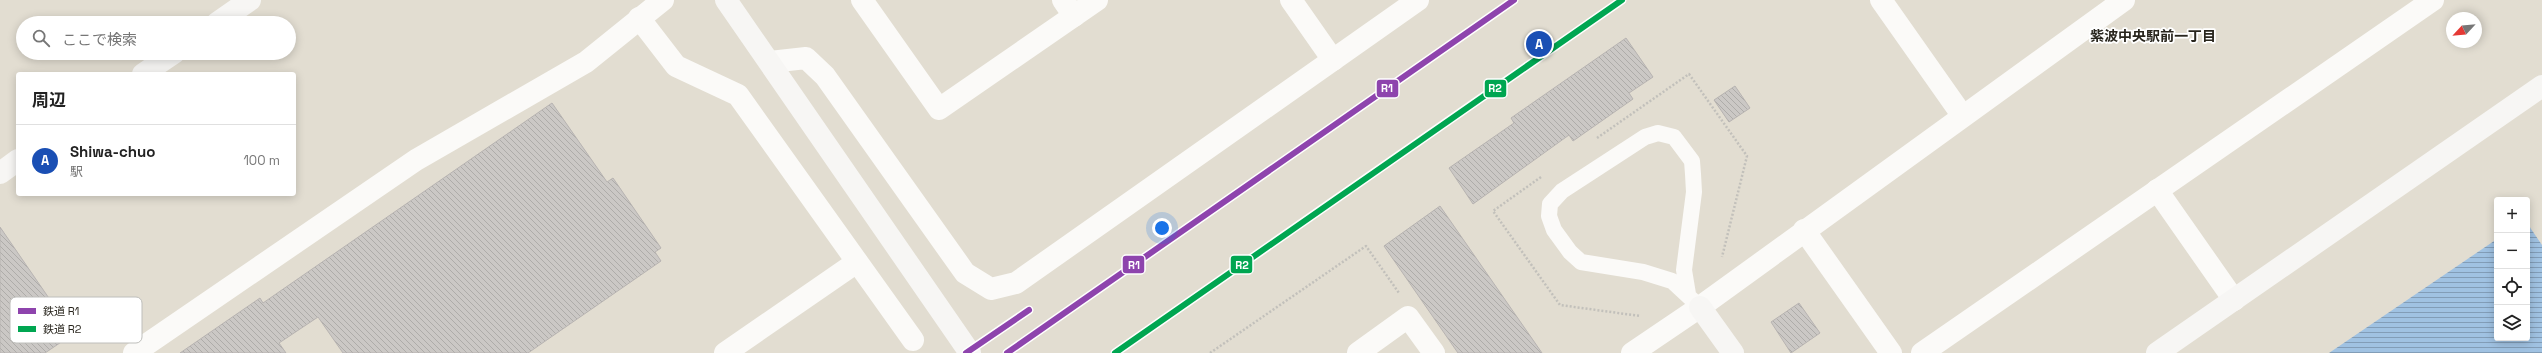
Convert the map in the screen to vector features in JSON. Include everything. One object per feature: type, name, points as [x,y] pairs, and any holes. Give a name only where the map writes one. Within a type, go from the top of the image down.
[{"type":"street","points":[[227,16],[250,0]]},
{"type":"street","points":[[134,353],[416,160],[586,62],[663,0]]},
{"type":"street","points":[[726,0],[970,353]]},
{"type":"street","points":[[862,0],[939,109],[1068,8],[1097,0]]},
{"type":"street","points":[[1291,0],[1333,60]]},
{"type":"street","points":[[770,62],[806,58],[825,76],[966,273],[991,289],[1016,283],[1418,0]]},
{"type":"street","points":[[1881,0],[1962,115]]},
{"type":"street","points":[[1632,353],[1694,300],[1804,230],[2124,0]]},
{"type":"street","points":[[1922,353],[2429,1]]},
{"type":"street","points":[[639,18],[676,66],[738,95],[913,340]]},
{"type":"street","points":[[146,72],[164,60]]},
{"type":"street","points":[[2157,353],[2542,86]]},
{"type":"street","points":[[0,173],[16,161]]},
{"type":"street","points":[[2157,190],[2234,300]]},
{"type":"street","points":[[1804,230],[1891,353]]},
{"type":"street","points":[[725,353],[857,262]]},
{"type":"street","points":[[1694,300],[1733,353]]},
{"type":"street","points":[[1358,353],[1408,317],[1434,353]]},
{"type":"lane","points":[[1658,133],[1674,137],[1692,161],[1694,192],[1684,270],[1694,300],[1672,281],[1643,272],[1581,262],[1570,252],[1554,230],[1549,216],[1550,204],[1562,191],[1645,137],[1658,133]]},
{"type":"path","points":[[1591,142],[1689,74],[1747,156],[1720,263]]},
{"type":"path","points":[[1545,174],[1493,211],[1560,305],[1643,316]]},
{"type":"path","points":[[1210,353],[1366,246],[1405,301],[1408,317]]},
{"type":"water","points":[[2530,227],[2542,245],[2542,353],[2329,353],[2494,241],[2494,341],[2530,341]]},
{"type":"building","points":[[1626,38],[1653,77],[1629,93],[1633,99],[1573,141],[1569,135],[1473,204],[1449,168],[1514,123],[1511,118]]},
{"type":"building","points":[[1735,86],[1750,108],[1729,122],[1714,100]]},
{"type":"building","points":[[552,103],[607,182],[613,178],[661,248],[655,252],[661,261],[528,353],[343,353],[318,317],[279,343],[286,353],[180,353],[260,298],[263,303]]},
{"type":"building","points":[[1440,206],[1542,353],[1458,353],[1384,246]]},
{"type":"building","points":[[0,227],[48,297],[10,297],[10,343],[60,343],[45,353],[0,353]]},
{"type":"building","points":[[1799,303],[1820,333],[1791,353],[1771,322]]},
{"type":"rail line","name":"R1","points":[[1007,353],[1514,0]]},
{"type":"rail line","name":"R2","points":[[1115,353],[1622,0]]},
{"type":"rail line","name":"R1","points":[[966,353],[1029,310]]},
{"type":"place","name":"Shiwa-chuo","points":[[1539,44]]},
{"type":"district","name":"紫波中央駅前一丁目","points":[[2153,36]]}]
